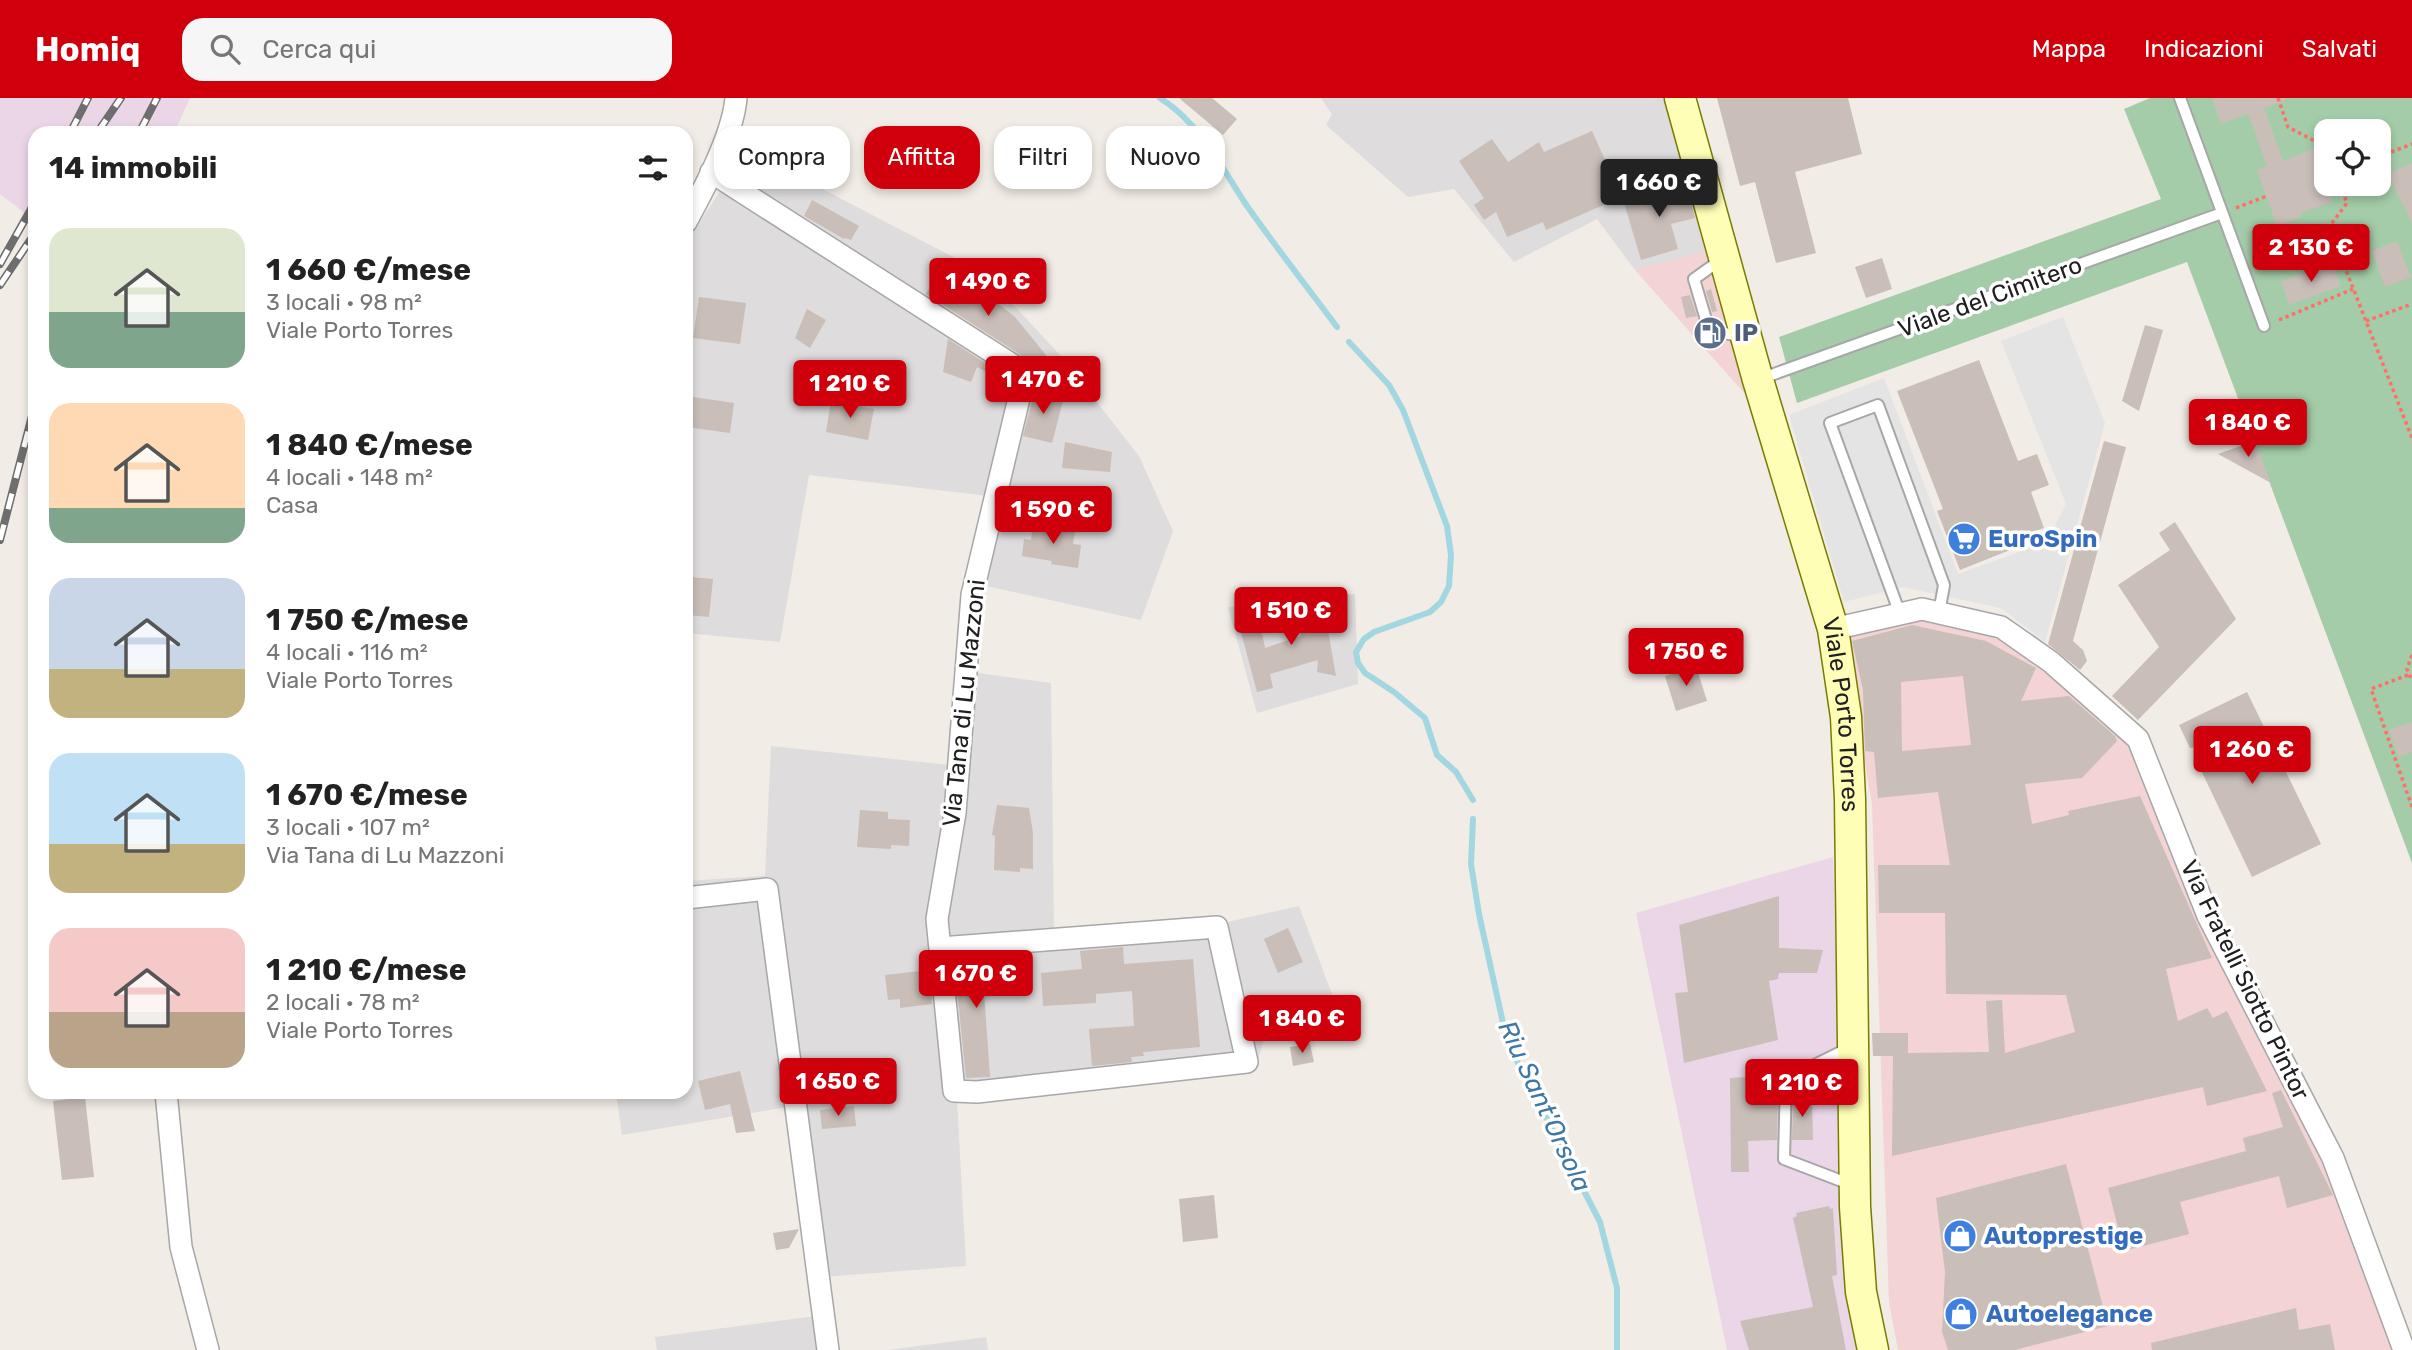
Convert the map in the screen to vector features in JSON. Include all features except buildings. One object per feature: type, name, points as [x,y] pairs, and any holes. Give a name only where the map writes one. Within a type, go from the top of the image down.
[{"type":"main road","name":"Viale Porto Torres","points":[[1681,98],[1758,380],[1833,629],[1846,717],[1850,799],[1855,1186],[1861,1292],[1873,1350]]},
{"type":"street","points":[[693,208],[735,113],[736,98]]},
{"type":"street","name":"Via Tana di Lu Mazzoni","points":[[711,172],[1025,373],[972,595],[954,813],[937,919],[954,1091],[977,1092],[1247,1062],[1217,927],[940,947]]},
{"type":"street","name":"Via Fratelli Siotto Pintor","points":[[1833,629],[1922,609],[2001,627],[2051,662],[2138,739],[2208,916],[2333,1158],[2404,1350]]},
{"type":"street","points":[[693,897],[767,889],[828,1350]]},
{"type":"street","points":[[167,1099],[181,1247],[208,1350]]},
{"type":"lane","points":[[2180,98],[2264,326]]},
{"type":"lane","name":"Viale del Cimitero","points":[[1758,380],[2222,213]]},
{"type":"lane","points":[[1900,614],[1829,423],[1878,405],[1944,585],[1939,613]]},
{"type":"lane","points":[[1853,1045],[1786,1079],[1784,1159],[1855,1186]]},
{"type":"path","points":[[2278,98],[2288,127],[2314,141]]},
{"type":"path","points":[[2391,152],[2412,144]]},
{"type":"path","points":[[2222,213],[2267,196]]},
{"type":"path","points":[[2344,196],[2347,203],[2329,227],[2412,438]]},
{"type":"path","points":[[2264,326],[2353,289]]},
{"type":"path","points":[[2366,321],[2412,304]]},
{"type":"path","points":[[2412,655],[2408,662],[2408,675],[2412,681]]},
{"type":"path","points":[[2408,675],[2371,689],[2412,807]]},
{"type":"shaded area","points":[[0,98],[190,98],[177,126],[28,126],[28,216],[0,194]]},
{"type":"shaded area","points":[[1321,98],[1664,98],[1706,251],[1635,270],[1597,219],[1514,262],[1454,189],[1408,197],[1326,125],[1332,114]]},
{"type":"shaded area","points":[[721,189],[822,189],[984,273],[1059,354],[1139,456],[1173,531],[1141,620],[977,584],[989,496],[809,475],[780,642],[693,634],[693,232]]},
{"type":"shaded area","name":"IP","points":[[1706,251],[1746,395],[1635,270]]},
{"type":"shaded area","points":[[2063,317],[2105,423],[2045,642],[2001,608],[1903,587],[1844,602],[1789,415],[1884,378],[1958,574],[2047,542],[2066,504],[2001,341]]},
{"type":"shaded area","points":[[1355,594],[1358,684],[1257,713],[1228,607]]},
{"type":"shaded area","points":[[1923,618],[1999,637],[2102,717],[2126,741],[2201,920],[2328,1158],[2396,1350],[1898,1350],[1889,1302],[1872,804],[1843,635]]},
{"type":"shaded area","points":[[971,672],[1051,683],[1054,932],[1205,927],[1299,906],[1333,997],[1271,1015],[1255,1070],[957,1099],[966,1266],[810,1278],[787,1107],[622,1135],[617,1099],[693,1099],[693,881],[765,876],[771,746],[950,765]]},
{"type":"shaded area","points":[[1833,857],[1842,1162],[1865,1350],[1727,1350],[1636,913]]},
{"type":"shaded area","points":[[824,1315],[829,1350],[657,1350],[655,1337]]},
{"type":"shaded area","points":[[986,1337],[988,1350],[888,1350]]},
{"type":"green space","points":[[2150,98],[2412,98],[2412,863],[2187,262],[1797,403],[1779,337],[2161,199],[2124,109]]},
{"type":"waterway","name":"Riu Sant'Orsola","points":[[1160,98],[1199,133],[1247,206],[1337,327]]},
{"type":"waterway","name":"Riu Sant'Orsola","points":[[1349,342],[1389,385],[1403,410],[1447,526],[1451,555],[1449,586],[1441,602],[1430,612],[1374,632],[1364,639],[1356,652],[1358,663],[1365,673],[1394,692],[1425,718],[1437,755],[1456,772],[1473,800]]},
{"type":"waterway","name":"Riu Sant'Orsola","points":[[1473,819],[1471,864],[1505,1032],[1518,1063],[1600,1222],[1617,1288],[1617,1350]]},
{"type":"railway","points":[[74,126],[88,98]]},
{"type":"railway","points":[[102,126],[121,98]]},
{"type":"railway","points":[[143,126],[157,98]]},
{"type":"railway","points":[[0,264],[28,214]]},
{"type":"railway","points":[[0,285],[28,243]]},
{"type":"railway","points":[[0,540],[28,431]]},
{"type":"place","name":"IP","points":[[1710,333]]},
{"type":"place","name":"EuroSpin","points":[[1964,539]]},
{"type":"place","name":"Autoprestige","points":[[1960,1236]]},
{"type":"place","name":"Autoelegance","points":[[1961,1314]]}]
